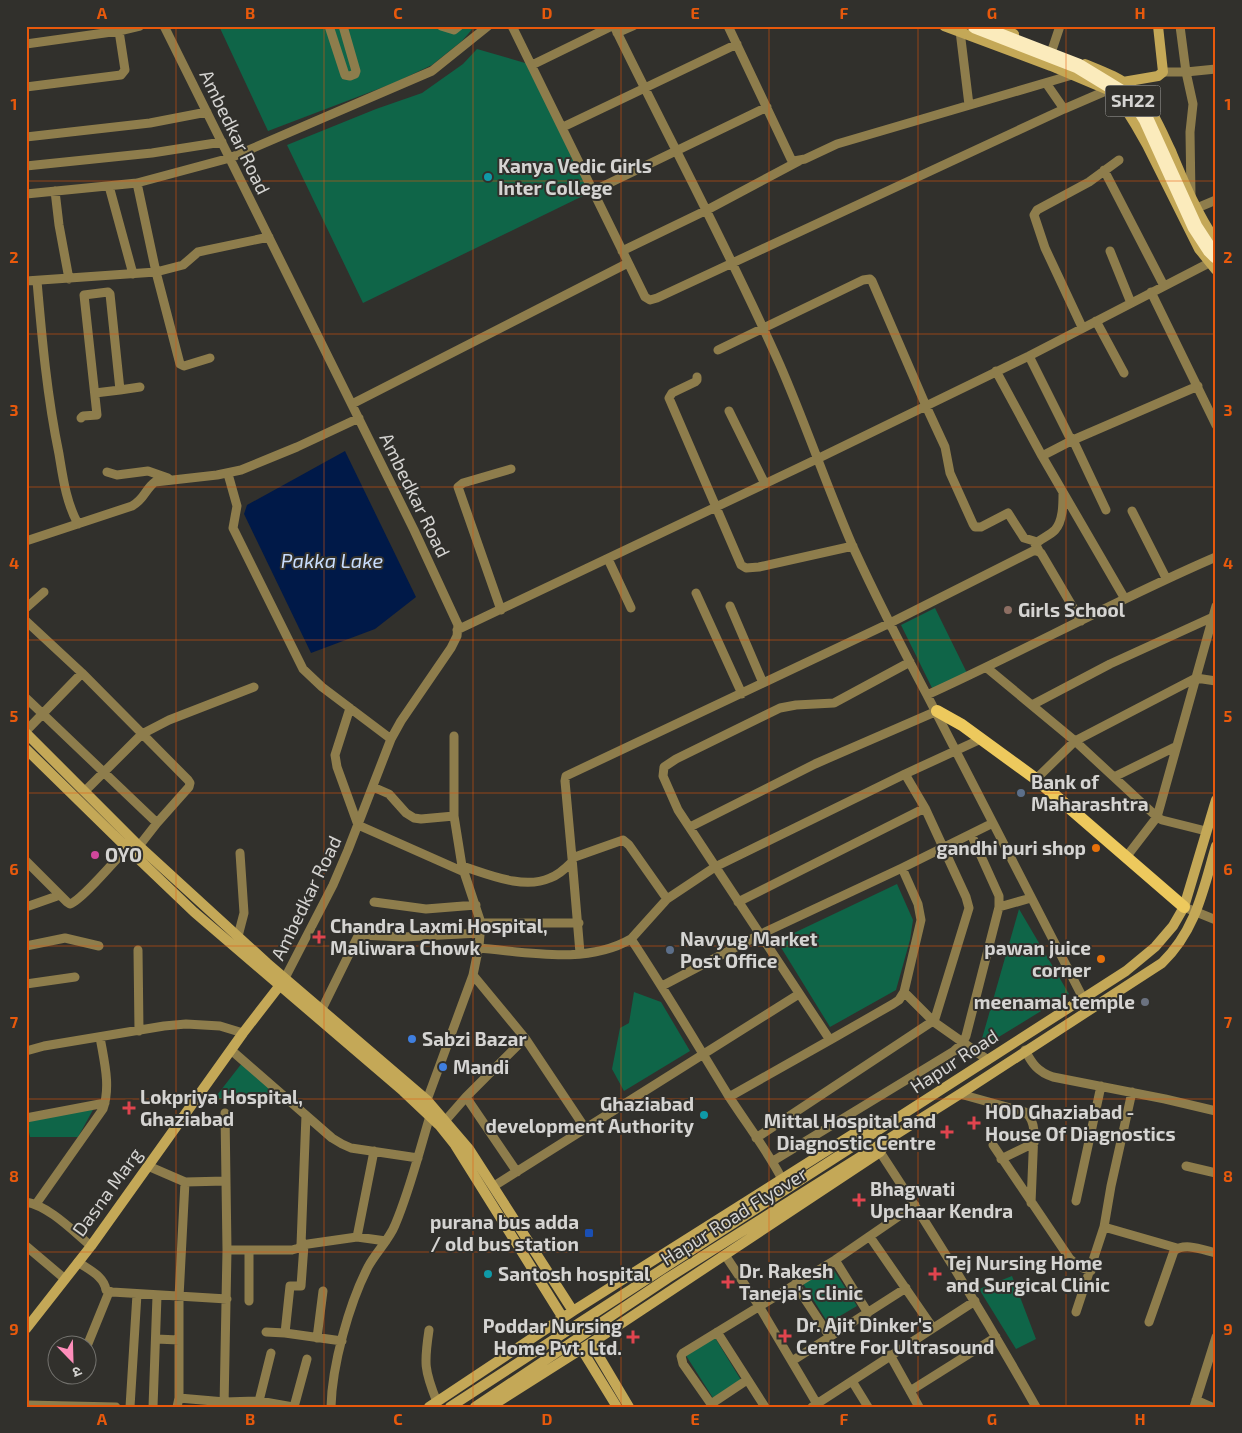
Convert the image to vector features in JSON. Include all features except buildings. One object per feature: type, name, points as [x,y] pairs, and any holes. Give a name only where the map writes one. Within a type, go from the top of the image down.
[{"type":"highway","name":"SH22","points":[[975,26],[1078,66],[1129,97],[1138,106],[1146,119],[1195,227],[1210,250],[1214,263]]},
{"type":"main road","points":[[937,711],[962,725],[1036,779],[1184,907]]},
{"type":"street","points":[[26,44],[119,32],[140,26]]},
{"type":"street","name":"Ambedkar Road","points":[[164,26],[359,418],[458,625],[457,636],[451,648],[401,721],[391,739],[333,885],[283,981]]},
{"type":"street","points":[[329,26],[345,74],[350,76],[355,74],[356,71],[343,26]]},
{"type":"street","points":[[441,26],[454,30],[459,26]]},
{"type":"street","points":[[26,194],[137,183],[230,158],[432,71],[488,26]]},
{"type":"street","points":[[512,26],[644,297],[650,300],[1108,90]]},
{"type":"street","points":[[532,65],[614,29],[632,26]]},
{"type":"street","points":[[728,26],[791,159],[799,161]]},
{"type":"street","points":[[458,630],[818,459],[1029,356],[1151,292],[1214,263],[1198,249],[1138,129],[1122,103],[1108,90],[944,26]]},
{"type":"street","points":[[992,44],[998,26],[1111,74],[1134,90],[1143,99],[1154,118],[1197,208],[1216,241]]},
{"type":"street","points":[[1052,50],[1060,26]]},
{"type":"street","points":[[1158,26],[1163,72]]},
{"type":"street","points":[[1180,26],[1186,72],[1194,110],[1190,132],[1191,196]]},
{"type":"street","points":[[614,29],[733,263],[780,365],[853,546],[890,623],[937,711],[1084,1000]]},
{"type":"street","points":[[26,87],[121,75],[125,70],[119,32]]},
{"type":"street","points":[[960,32],[969,105]]},
{"type":"street","points":[[563,128],[737,44]]},
{"type":"street","points":[[1123,82],[1158,76],[1163,72],[1216,69]]},
{"type":"street","points":[[622,251],[707,210],[799,161],[838,144],[1072,75]]},
{"type":"street","points":[[1134,90],[1152,77]]},
{"type":"street","points":[[1046,83],[1064,109]]},
{"type":"street","points":[[593,191],[767,107]]},
{"type":"street","points":[[26,137],[150,123],[207,112]]},
{"type":"street","points":[[1138,129],[1154,118]]},
{"type":"street","points":[[26,166],[152,153],[222,142]]},
{"type":"street","points":[[1082,328],[1045,248],[1034,215],[1037,210],[1089,182],[1119,160]]},
{"type":"street","points":[[1104,170],[1164,286]]},
{"type":"street","points":[[137,183],[156,272],[180,364],[184,366],[210,358]]},
{"type":"street","points":[[109,186],[133,274]]},
{"type":"street","points":[[55,191],[69,279]]},
{"type":"street","points":[[1197,208],[1216,200]]},
{"type":"street","points":[[26,281],[156,272],[183,265],[198,252],[269,236]]},
{"type":"street","points":[[1110,250],[1131,303]]},
{"type":"street","points":[[352,404],[628,263]]},
{"type":"street","points":[[95,277],[97,293]]},
{"type":"street","points":[[718,350],[863,280],[870,279],[945,447],[953,479],[975,527],[981,527],[1008,513],[1024,538],[1034,541],[1081,621]]},
{"type":"street","points":[[37,281],[42,347],[50,407],[68,501],[78,524]]},
{"type":"street","points":[[81,418],[83,416],[97,415],[84,295],[106,292],[110,294],[120,390]]},
{"type":"street","points":[[1151,292],[1216,425]]},
{"type":"street","points":[[1096,321],[1124,372]]},
{"type":"street","points":[[1029,356],[1069,436],[1073,440],[1106,510]]},
{"type":"street","points":[[996,371],[1042,456],[1125,599]]},
{"type":"street","points":[[697,377],[695,382],[672,393],[669,398],[741,565],[746,568],[759,567],[853,546]]},
{"type":"street","points":[[1042,456],[1073,440],[1198,386]]},
{"type":"street","points":[[95,394],[140,388]]},
{"type":"street","points":[[729,411],[765,484]]},
{"type":"street","points":[[26,541],[132,506],[142,500],[151,484],[155,482],[228,474],[297,447],[359,418]]},
{"type":"street","points":[[501,610],[458,487],[463,483],[511,468]]},
{"type":"street","points":[[107,472],[120,475],[151,471],[171,480]]},
{"type":"street","points":[[228,474],[237,506],[233,528],[303,669],[310,677],[391,739]]},
{"type":"street","points":[[580,953],[566,776],[890,623],[1033,551],[1059,524],[1064,494]]},
{"type":"street","points":[[1132,511],[1166,578]]},
{"type":"street","points":[[928,695],[987,668],[1166,578],[1216,557]]},
{"type":"street","points":[[608,559],[631,608]]},
{"type":"street","points":[[26,608],[44,592]]},
{"type":"street","points":[[696,593],[742,694]]},
{"type":"street","points":[[730,606],[763,683]]},
{"type":"street","points":[[1127,856],[1157,816],[1216,606]]},
{"type":"street","points":[[1032,705],[1110,664],[1213,617]]},
{"type":"street","points":[[26,621],[82,673],[190,783],[185,792],[156,823],[140,846]]},
{"type":"street","points":[[830,1040],[678,810],[663,776],[664,767],[780,708],[796,704],[834,703],[910,662]]},
{"type":"street","points":[[987,668],[1075,741],[1162,820],[1206,831]]},
{"type":"street","points":[[82,673],[41,714],[26,732],[140,846],[238,936],[352,1046],[430,1116],[455,1145],[564,1318]]},
{"type":"street","points":[[1036,779],[1075,741],[1196,678],[1216,681]]},
{"type":"street","points":[[84,791],[142,734],[169,720],[254,687]]},
{"type":"street","points":[[26,698],[156,823]]},
{"type":"street","points":[[350,708],[335,755],[337,767],[358,825],[463,869],[502,878],[532,882],[550,879],[572,860],[623,840],[629,845],[667,899]]},
{"type":"street","points":[[690,827],[815,764],[937,711]]},
{"type":"street","points":[[427,1100],[473,975],[479,948],[481,923],[463,869],[454,816],[454,736]]},
{"type":"street","points":[[479,948],[549,954],[580,953],[602,951],[631,939],[667,899],[715,867],[905,774],[982,739]]},
{"type":"street","points":[[1114,777],[1175,747]]},
{"type":"street","points":[[26,749],[127,848],[214,929],[322,1009],[427,1100],[469,1149],[574,1311]]},
{"type":"street","points":[[756,1138],[934,1022],[968,908],[966,897],[924,808],[905,774]]},
{"type":"street","points":[[373,787],[389,794],[406,814],[414,818],[454,816]]},
{"type":"street","name":"Hapur Road","points":[[886,1126],[1084,1000],[1126,971],[1155,947],[1184,907],[1216,800]]},
{"type":"street","points":[[738,902],[924,808]]},
{"type":"street","points":[[662,986],[759,935],[993,823]]},
{"type":"street","points":[[773,1161],[954,1051],[962,1044],[966,1036],[999,906],[999,896],[971,834]]},
{"type":"street","name":"Hapur Road","points":[[889,1138],[1162,963],[1183,938],[1197,913],[1216,846]]},
{"type":"street","points":[[26,862],[70,904],[75,902],[127,848]]},
{"type":"street","points":[[238,936],[244,913],[240,853]]},
{"type":"street","points":[[729,1097],[899,1000],[904,992],[921,920],[918,904],[902,868]]},
{"type":"street","points":[[26,907],[60,895]]},
{"type":"street","points":[[999,906],[1032,898]]},
{"type":"street","points":[[374,902],[426,909],[476,905]]},
{"type":"street","points":[[1184,907],[1216,920]]},
{"type":"street","points":[[481,923],[579,923]]},
{"type":"street","points":[[322,1009],[360,935],[404,937],[480,933]]},
{"type":"street","points":[[26,946],[65,938],[99,946]]},
{"type":"street","points":[[631,939],[662,986],[729,1097],[773,1161],[782,1179]]},
{"type":"street","points":[[138,950],[139,1031]]},
{"type":"street","points":[[473,975],[525,1038],[585,1128]]},
{"type":"street","points":[[26,984],[75,977]]},
{"type":"street","name":"Dasna Marg","points":[[28,1322],[91,1246],[242,1034],[283,981]]},
{"type":"street","points":[[904,992],[934,1022],[962,1044],[988,1060]]},
{"type":"street","points":[[494,1186],[799,994]]},
{"type":"street","points":[[26,1051],[44,1046],[186,1024],[220,1026],[242,1034]]},
{"type":"street","points":[[36,1204],[95,1123],[105,1103],[107,1080],[100,1038]]},
{"type":"street","points":[[445,1121],[466,1097],[525,1038]]},
{"type":"street","points":[[231,1050],[342,1144],[351,1148],[418,1158]]},
{"type":"street","points":[[1025,1050],[1032,1063],[1044,1074],[1053,1077],[1216,1111]]},
{"type":"street","points":[[1076,1201],[1101,1086]]},
{"type":"street","points":[[1076,1312],[1104,1227],[1132,1092]]},
{"type":"street","points":[[960,1094],[1025,1112],[1030,1116],[1033,1124],[1034,1143],[1031,1203]]},
{"type":"street","points":[[466,1097],[517,1172]]},
{"type":"street","points":[[26,1118],[105,1103]]},
{"type":"street","points":[[224,1404],[227,1250],[225,1113]]},
{"type":"street","points":[[285,1333],[290,1286],[301,1286],[306,1115]]},
{"type":"street","points":[[331,1407],[331,1394],[342,1341],[355,1298],[367,1270],[395,1226],[430,1116]]},
{"type":"street","points":[[429,1330],[425,1362],[433,1404],[592,1299],[858,1132],[886,1126]]},
{"type":"street","name":"Hapur Road Flyover","points":[[450,1407],[886,1126]]},
{"type":"street","points":[[490,1407],[582,1350],[726,1256],[880,1152],[889,1138]]},
{"type":"street","name":"Hapur Road Flyover","points":[[474,1407],[668,1278],[889,1138]]},
{"type":"street","points":[[1001,1159],[1034,1143]]},
{"type":"street","points":[[993,1145],[1070,1259],[1078,1266],[1091,1271]]},
{"type":"street","points":[[357,1237],[374,1151]]},
{"type":"street","points":[[880,1152],[975,1301],[1036,1407]]},
{"type":"street","points":[[148,1166],[185,1182],[226,1181]]},
{"type":"street","points":[[1186,1166],[1216,1173]]},
{"type":"street","points":[[185,1182],[179,1297],[178,1402],[224,1404],[259,1401],[294,1407],[308,1359]]},
{"type":"street","points":[[26,1202],[36,1204],[91,1246]]},
{"type":"street","points":[[747,1380],[708,1405],[680,1356],[870,1237],[915,1205]]},
{"type":"street","points":[[1104,1227],[1177,1248],[1185,1246],[1216,1253]]},
{"type":"street","points":[[227,1250],[292,1250],[302,1245],[357,1237],[386,1241]]},
{"type":"street","points":[[870,1237],[933,1328]]},
{"type":"street","points":[[26,1246],[65,1279]]},
{"type":"street","points":[[1149,1322],[1171,1256],[1177,1248]]},
{"type":"street","points":[[249,1250],[249,1301]]},
{"type":"street","points":[[726,1256],[760,1306],[792,1361],[814,1405],[975,1301]]},
{"type":"street","points":[[834,1260],[868,1313]]},
{"type":"street","points":[[78,1262],[101,1278],[106,1290],[109,1292],[226,1299]]},
{"type":"street","points":[[795,1284],[830,1337]]},
{"type":"street","points":[[792,1361],[906,1288]]},
{"type":"street","points":[[318,1338],[322,1291]]},
{"type":"street","points":[[91,1336],[109,1292]]},
{"type":"street","points":[[130,1407],[136,1294]]},
{"type":"street","points":[[153,1407],[157,1296]]},
{"type":"street","points":[[592,1299],[613,1329]]},
{"type":"street","points":[[266,1332],[342,1341]]},
{"type":"street","points":[[541,1332],[561,1363]]},
{"type":"street","points":[[717,1332],[765,1407]]},
{"type":"street","points":[[910,1391],[996,1337]]},
{"type":"street","points":[[1212,1407],[1195,1404],[1213,1360],[1216,1337]]},
{"type":"street","points":[[156,1339],[179,1340]]},
{"type":"street","points":[[591,1343],[629,1407]]},
{"type":"street","points":[[582,1350],[617,1407]]},
{"type":"street","points":[[259,1401],[271,1354]]},
{"type":"street","points":[[890,1355],[919,1407]]},
{"type":"street","points":[[852,1381],[868,1407]]},
{"type":"street","points":[[26,1405],[116,1407]]},
{"type":"green space","points":[[219,26],[475,26],[462,41],[432,65],[394,83],[268,131]]},
{"type":"green space","points":[[477,49],[532,65],[593,191],[363,303],[287,145],[376,109],[422,93],[463,64]]},
{"type":"green space","points":[[935,608],[967,673],[933,690],[901,625]]},
{"type":"green space","points":[[897,884],[913,920],[910,940],[896,990],[830,1027],[777,941]]},
{"type":"green space","points":[[1019,909],[1069,994],[979,1049]]},
{"type":"green space","points":[[634,992],[661,1002],[690,1051],[624,1091],[612,1069],[620,1028],[629,1023]]},
{"type":"green space","points":[[242,1063],[282,1100],[214,1099]]},
{"type":"green space","points":[[94,1108],[78,1137],[30,1137],[27,1122]]},
{"type":"green space","points":[[830,1264],[857,1306],[828,1323],[802,1282]]},
{"type":"green space","points":[[1012,1276],[1036,1339],[1016,1349],[979,1289]]},
{"type":"green space","points":[[714,1336],[741,1380],[713,1398],[685,1354]]},
{"type":"water","name":"Pakka Lake","points":[[345,451],[416,597],[375,629],[311,653],[244,514],[247,505]]},
{"type":"place","name":"Kanya Vedic Girls Inter College","points":[[488,177]]},
{"type":"place","name":"Girls School","points":[[1008,610]]},
{"type":"place","name":"Bank of Maharashtra","points":[[1021,793]]},
{"type":"place","name":"gandhi puri shop","points":[[1096,848]]},
{"type":"place","name":"OYO","points":[[95,855]]},
{"type":"place","name":"Chandra Laxmi Hospital, Maliwara Chowk","points":[[319,937]]},
{"type":"place","name":"Navyug Market Post Office","points":[[670,950]]},
{"type":"place","name":"pawan juice corner","points":[[1101,959]]},
{"type":"place","name":"meenamal temple","points":[[1145,1002]]},
{"type":"place","name":"Sabzi Bazar","points":[[412,1039]]},
{"type":"place","name":"Mandi","points":[[443,1067]]},
{"type":"place","name":"Lokpriya Hospital, Ghaziabad","points":[[129,1108]]},
{"type":"place","name":"Ghaziabad development Authority","points":[[704,1115]]},
{"type":"place","name":"HOD Ghaziabad - House Of Diagnostics","points":[[974,1123]]},
{"type":"place","name":"Mittal Hospital and Diagnostic Centre","points":[[947,1132]]},
{"type":"place","name":"Bhagwati Upchaar Kendra","points":[[859,1200]]},
{"type":"place","name":"purana bus adda / old bus station","points":[[589,1233]]},
{"type":"place","name":"Santosh hospital","points":[[488,1274]]},
{"type":"place","name":"Tej Nursing Home and Surgical Clinic","points":[[935,1274]]},
{"type":"place","name":"Dr. Rakesh Taneja's clinic","points":[[728,1282]]},
{"type":"place","name":"Dr. Ajit Dinker's Centre For Ultrasound","points":[[785,1336]]},
{"type":"place","name":"Poddar Nursing Home Pvt. Ltd.","points":[[633,1337]]}]
